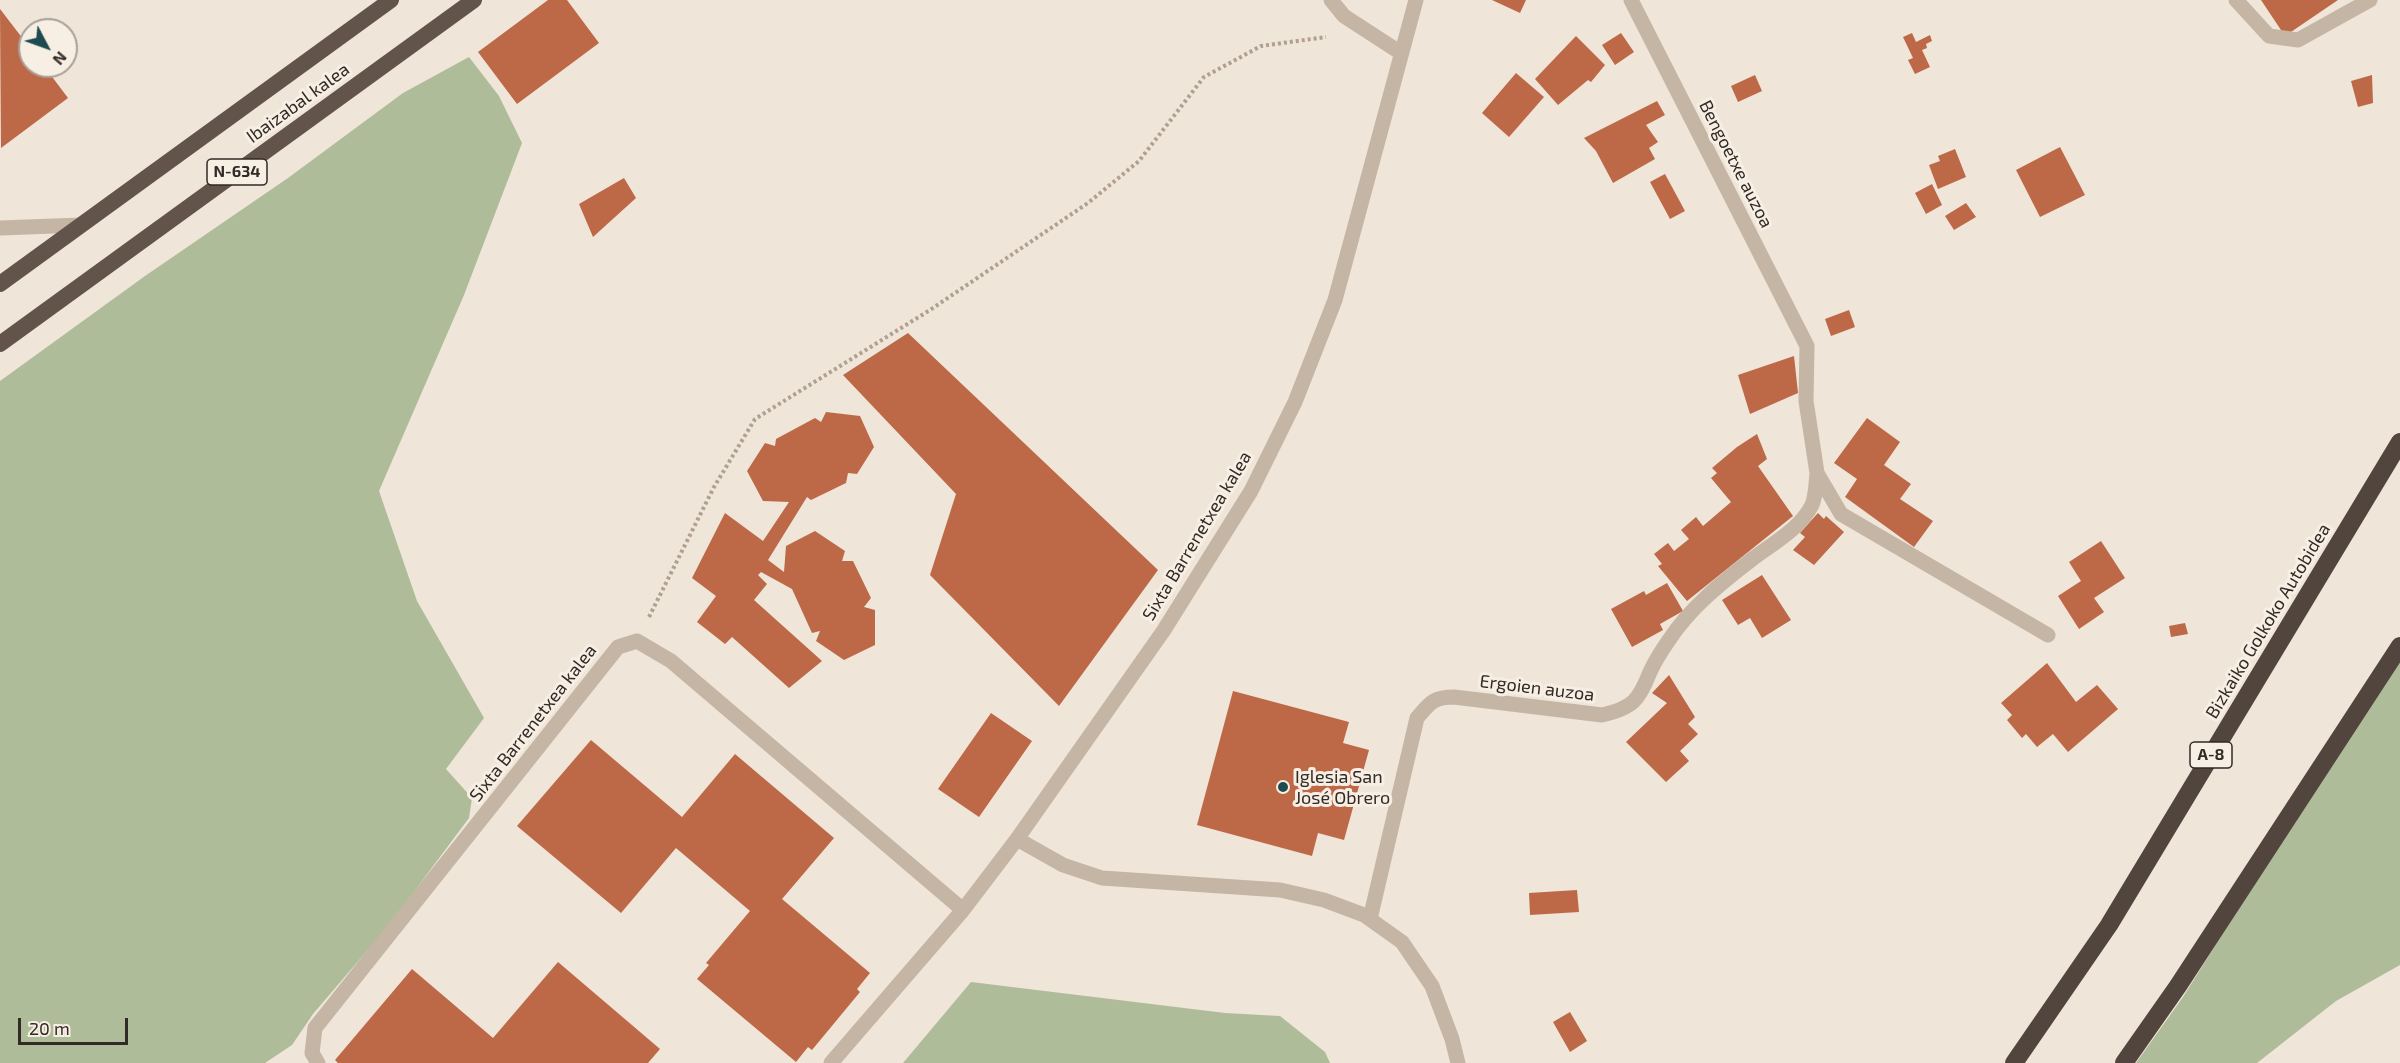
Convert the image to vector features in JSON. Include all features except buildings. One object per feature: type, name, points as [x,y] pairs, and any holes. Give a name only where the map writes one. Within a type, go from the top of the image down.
[{"type":"highway","name":"Ibaizabal kalea","points":[[0,284],[391,0]]},
{"type":"highway","name":"Ibaizabal kalea","points":[[0,344],[474,0]]},
{"type":"highway","name":"Bizkaiko Golkoko Autobidea","points":[[2014,1063],[2109,925],[2400,442]]},
{"type":"highway","points":[[2124,1063],[2178,986],[2400,646]]},
{"type":"street","points":[[1331,0],[1344,16],[1401,53]]},
{"type":"street","name":"Sixta Barrenetxea kalea","points":[[831,1063],[963,910],[1017,839],[1164,630],[1251,491],[1295,402],[1335,300],[1416,0]]},
{"type":"street","name":"Bengoetxe auzoa","points":[[1630,0],[1807,346]]},
{"type":"street","points":[[2236,0],[2269,36],[2298,40],[2370,0]]},
{"type":"street","points":[[0,228],[81,225]]},
{"type":"street","name":"Ergoien auzoa","points":[[1370,919],[1417,718],[1430,703],[1440,697],[1454,697],[1602,715],[1617,712],[1632,703],[1644,690],[1651,670],[1670,638],[1695,608],[1733,574],[1793,529],[1813,504],[1817,473],[1806,401],[1807,346]]},
{"type":"street","name":"Ergoien auzoa","points":[[1817,473],[1840,514],[2048,635]]},
{"type":"street","points":[[637,641],[670,661],[963,910]]},
{"type":"street","name":"Sixta Barrenetxea kalea","points":[[318,1063],[312,1053],[315,1028],[618,647],[637,641]]},
{"type":"street","points":[[1017,839],[1063,865],[1102,878],[1280,890],[1324,900],[1370,919],[1402,942],[1432,986],[1452,1039],[1458,1063]]},
{"type":"path","points":[[637,641],[714,487],[755,419],[930,310],[1088,203],[1139,161],[1204,77],[1261,46],[1369,32]]},
{"type":"green space","points":[[469,57],[499,96],[522,143],[464,295],[379,491],[417,601],[484,718],[446,769],[472,798],[469,818],[390,924],[313,1014],[292,1045],[265,1063],[0,1063],[0,381],[145,276],[288,178],[403,93]]},
{"type":"green space","points":[[2400,651],[2400,965],[2336,1001],[2257,1063],[2136,1063],[2183,997]]},
{"type":"green space","points":[[971,982],[1225,1013],[1280,1016],[1325,1052],[1330,1063],[903,1063]]},
{"type":"place","name":"Iglesia San José Obrero","points":[[1283,787]]}]
